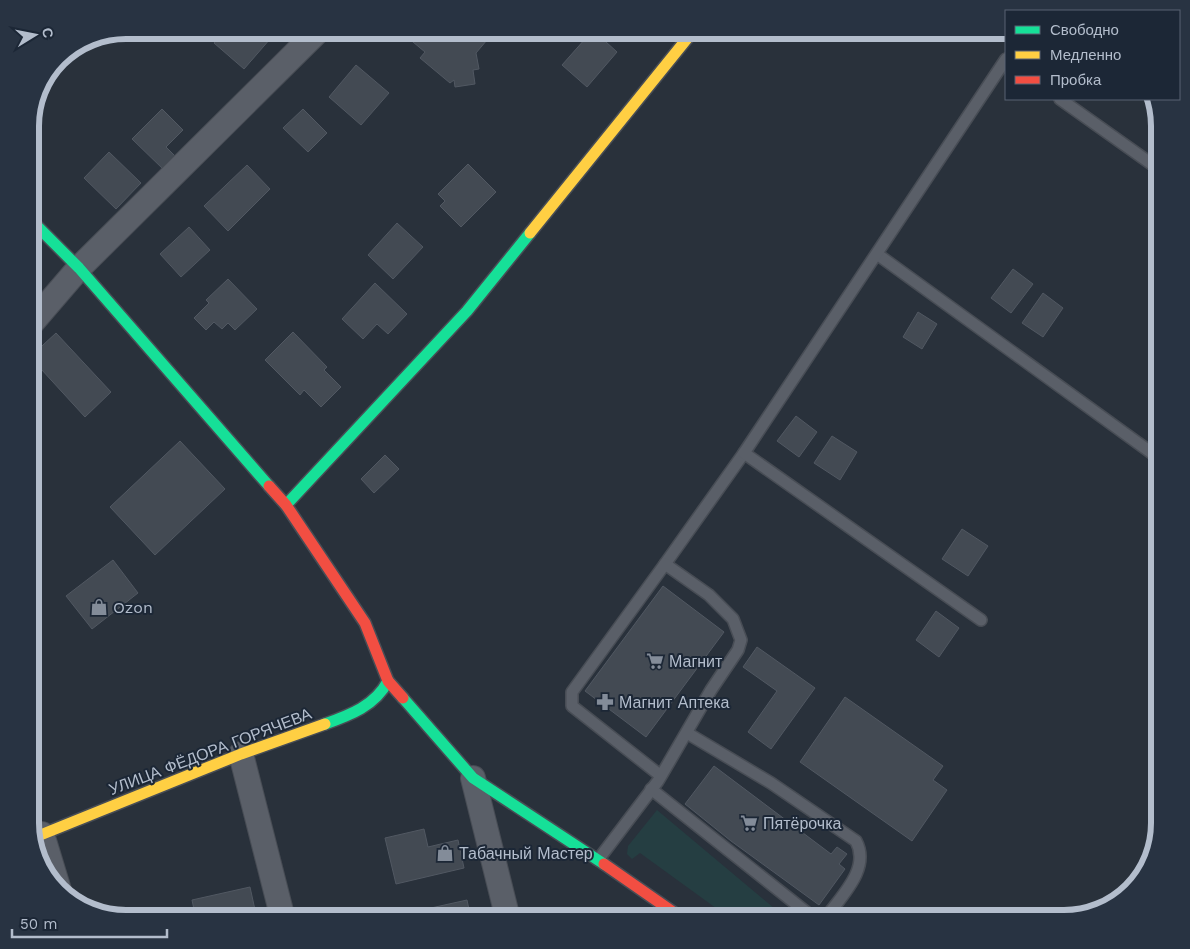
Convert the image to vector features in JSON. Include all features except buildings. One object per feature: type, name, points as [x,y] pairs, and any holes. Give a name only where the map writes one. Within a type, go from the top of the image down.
[{"type":"street","points":[[39,315],[79,268],[310,39]]},
{"type":"street","points":[[286,505],[467,311],[687,39]]},
{"type":"street","points":[[39,228],[79,268],[286,505],[365,623],[388,681],[472,778],[598,860],[670,910]]},
{"type":"street","name":"УЛИЦА ФЁДОРА ГОРЯЧЕВА","points":[[40,835],[241,754],[352,714],[374,700],[382,692],[388,681]]},
{"type":"street","points":[[241,754],[281,910]]},
{"type":"street","points":[[472,778],[506,910]]},
{"type":"lane","points":[[661,776],[572,706],[572,692],[744,453],[1005,62]]},
{"type":"lane","points":[[1061,100],[1151,164]]},
{"type":"lane","points":[[877,254],[1151,452]]},
{"type":"lane","points":[[744,453],[981,620]]},
{"type":"lane","points":[[598,860],[661,776],[711,690],[738,650],[741,640],[733,619],[709,595],[665,564]]},
{"type":"lane","points":[[687,733],[771,783],[856,841],[861,850],[859,869],[832,910]]},
{"type":"lane","points":[[651,789],[804,910]]},
{"type":"green space","points":[[657,810],[776,910],[719,910],[640,853],[632,859],[627,854],[628,846]]},
{"type":"traffic: fast","points":[[39,228],[79,268],[269,486]]},
{"type":"traffic: fast","points":[[286,505],[467,311],[530,233]]},
{"type":"traffic: fast","points":[[325,724],[344,717],[369,703],[383,690],[388,681]]},
{"type":"traffic: fast","points":[[403,698],[473,778],[604,864]]},
{"type":"traffic: slow","points":[[530,233],[687,39]]},
{"type":"traffic: slow","points":[[40,835],[241,754],[325,724]]},
{"type":"traffic: jam","points":[[269,486],[286,505],[365,623],[388,681],[403,698]]},
{"type":"traffic: jam","points":[[604,864],[670,910]]},
{"type":"place","name":"Ozon","points":[[99,607]]},
{"type":"place","name":"Магнит","points":[[655,661]]},
{"type":"place","name":"Магнит Аптека","points":[[605,702]]},
{"type":"place","name":"Пятёрочка","points":[[749,823]]},
{"type":"place","name":"Табачный Мастер","points":[[445,853]]}]
